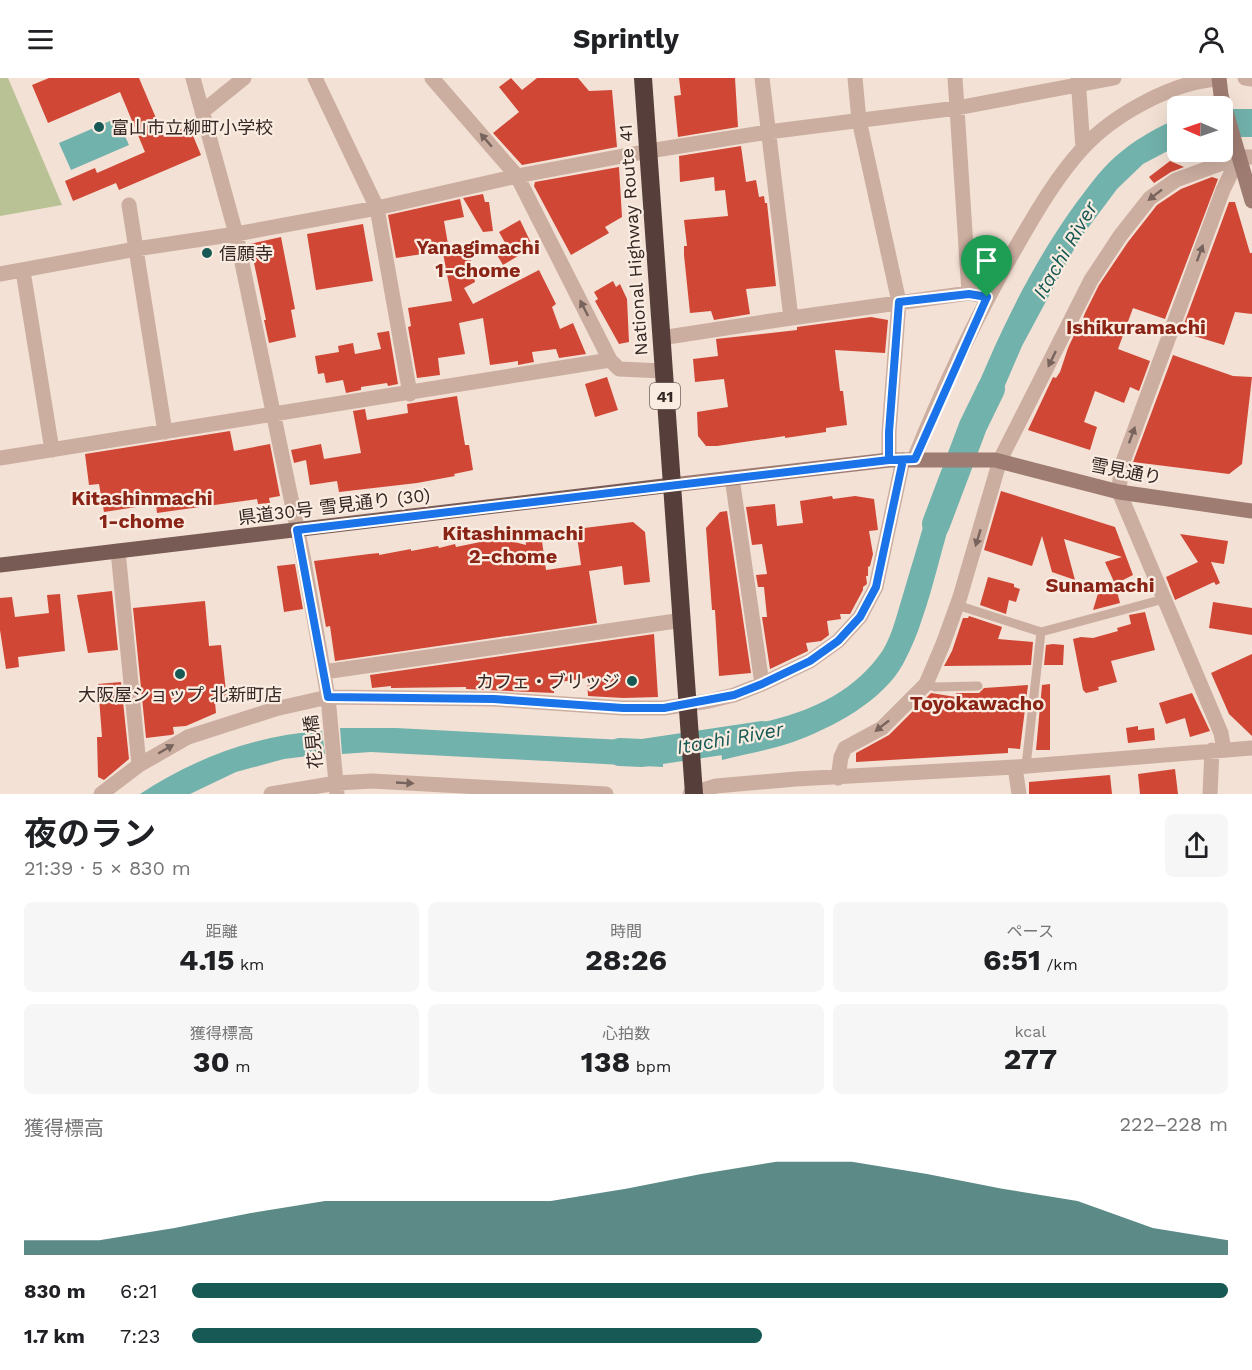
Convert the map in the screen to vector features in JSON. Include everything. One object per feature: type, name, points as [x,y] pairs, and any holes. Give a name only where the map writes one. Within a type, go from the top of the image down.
[{"type":"highway","name":"National Highway Route 41","points":[[643,78],[683,620],[692,794]]},
{"type":"main road","name":"県道30号 雪見通り (30)","points":[[0,565],[672,484]]},
{"type":"street","name":"花見橋","points":[[193,78],[236,234],[297,530],[328,697],[337,789]]},
{"type":"street","points":[[202,112],[244,78]]},
{"type":"street","points":[[315,78],[377,208],[410,394]]},
{"type":"street","points":[[432,78],[517,176],[610,360],[619,369],[663,370]]},
{"type":"street","points":[[762,78],[791,318]]},
{"type":"street","points":[[855,78],[859,120],[899,302],[889,432],[909,460]]},
{"type":"street","points":[[955,78],[969,294]]},
{"type":"street","points":[[0,274],[377,208],[517,176],[649,151],[768,132],[957,108],[1078,81],[1114,78]]},
{"type":"street","points":[[1245,78],[1252,80]]},
{"type":"street","points":[[101,794],[138,765],[188,737],[275,710],[328,697],[494,699],[623,708],[688,709],[762,684],[810,661],[838,641],[860,617],[876,587],[909,460],[987,297],[1042,203],[1083,148],[1115,120],[1142,103],[1204,80],[1219,79],[1221,95],[1243,156],[1252,201]]},
{"type":"street","points":[[1078,81],[1083,148]]},
{"type":"street","points":[[838,778],[841,757],[845,748],[882,728],[926,684],[957,605],[998,460],[1091,280],[1120,236],[1150,198],[1176,180],[1243,156]]},
{"type":"street","points":[[1210,794],[1221,734],[1119,492],[1121,466],[1223,190],[1243,156]]},
{"type":"street","points":[[129,205],[165,432]]},
{"type":"street","points":[[23,271],[52,450]]},
{"type":"street","points":[[661,338],[899,302],[969,294],[987,297]]},
{"type":"street","points":[[0,458],[410,394],[610,360]]},
{"type":"street","points":[[672,484],[909,460]]},
{"type":"street","name":"雪見通り","points":[[909,460],[998,460],[1119,492],[1252,511]]},
{"type":"street","points":[[732,478],[762,684]]},
{"type":"street","points":[[118,551],[138,765]]},
{"type":"street","points":[[324,672],[683,620]]},
{"type":"street","points":[[692,794],[716,786],[796,786],[838,778],[1252,748]]},
{"type":"street","points":[[1019,794],[1021,766]]},
{"type":"street","points":[[276,793],[337,789],[372,781],[440,789],[606,794]]},
{"type":"lane","points":[[957,605],[1041,632],[1164,599]]},
{"type":"lane","points":[[1021,766],[1041,632]]},
{"type":"lane","points":[[926,684],[935,687],[978,686]]},
{"type":"green space","points":[[0,78],[8,78],[62,205],[0,216]]},
{"type":"water","points":[[117,118],[129,145],[71,170],[59,143]]},
{"type":"water","points":[[1167,123],[1167,151],[1143,164],[1117,189],[1079,240],[1022,346],[988,425],[962,425],[1011,312],[1057,231],[1109,162]]},
{"type":"water","points":[[936,489],[962,490],[917,632],[906,659],[894,677],[870,701],[824,729],[784,745],[722,760],[721,748],[724,747],[724,740],[720,740],[719,729],[785,717],[827,700],[863,674],[878,657],[893,629],[929,505]]},
{"type":"water","points":[[340,728],[396,728],[662,742],[658,754],[663,756],[663,767],[371,752],[342,754]]},
{"type":"water","points":[[322,731],[325,754],[284,759],[236,772],[190,794],[140,794],[182,770],[227,750],[273,737]]},
{"type":"building","points":[[49,78],[139,78],[164,137],[189,126],[201,155],[119,190],[116,183],[73,201],[65,181],[95,168],[97,173],[145,152],[120,92],[48,123],[32,85]]},
{"type":"building","points":[[511,78],[522,90],[537,78],[578,78],[589,91],[612,90],[617,147],[522,165],[493,133],[519,112],[499,87]]},
{"type":"building","points":[[679,78],[735,78],[738,127],[678,137],[674,96],[681,95]]},
{"type":"building","points":[[741,146],[746,182],[756,180],[759,197],[764,196],[765,203],[767,203],[776,286],[746,289],[750,314],[714,320],[711,311],[690,313],[684,255],[684,246],[687,246],[684,220],[728,216],[725,190],[715,191],[714,177],[680,182],[679,156]]},
{"type":"building","points":[[1169,162],[1184,167],[1154,183],[1149,177]]},
{"type":"building","points":[[619,167],[622,217],[605,227],[609,233],[571,255],[534,186],[535,182]]},
{"type":"building","points":[[1212,177],[1218,179],[1165,319],[1133,308],[1118,349],[1150,361],[1139,391],[1130,387],[1124,403],[1095,391],[1084,422],[1097,427],[1090,450],[1028,430],[1053,377],[1056,378],[1060,372],[1068,348],[1076,331],[1078,332],[1099,285],[1128,242],[1157,205],[1181,189]]},
{"type":"building","points":[[483,194],[485,202],[489,202],[493,231],[483,232],[463,198]]},
{"type":"building","points":[[460,199],[464,217],[444,221],[449,250],[396,258],[388,215]]},
{"type":"building","points":[[1229,202],[1235,202],[1250,253],[1252,253],[1252,314],[1235,312],[1224,345],[1181,332]]},
{"type":"building","points":[[520,220],[533,247],[503,265],[497,255],[508,248],[499,232]]},
{"type":"building","points":[[363,224],[373,281],[316,290],[307,234]]},
{"type":"building","points":[[281,237],[295,309],[291,310],[296,337],[269,343],[250,244]]},
{"type":"building","points":[[469,248],[475,282],[464,288],[473,304],[539,270],[556,304],[552,307],[560,329],[573,323],[586,354],[559,358],[556,349],[532,352],[534,362],[518,365],[518,361],[490,365],[483,318],[459,323],[465,354],[438,358],[440,375],[417,378],[408,327],[411,326],[408,308],[452,301],[443,253]]},
{"type":"building","points":[[613,281],[616,287],[620,284],[627,299],[629,342],[619,344],[595,301],[598,299],[594,292]]},
{"type":"building","points":[[871,317],[888,320],[885,353],[835,350],[847,425],[826,428],[826,432],[717,446],[706,446],[698,436],[697,412],[728,407],[724,379],[695,382],[693,359],[718,356],[716,339],[797,330],[797,327]]},
{"type":"building","points":[[389,331],[398,384],[388,386],[387,383],[361,387],[361,390],[346,393],[343,380],[326,383],[324,373],[318,374],[315,356],[339,352],[338,346],[353,343],[355,354],[381,349],[377,333]]},
{"type":"building","points":[[1173,355],[1233,376],[1252,377],[1242,464],[1229,474],[1133,462]]},
{"type":"building","points":[[607,377],[618,410],[595,417],[585,384]]},
{"type":"building","points":[[457,396],[465,445],[469,445],[473,470],[417,483],[339,492],[337,481],[310,485],[306,460],[294,463],[291,450],[321,444],[324,459],[361,453],[353,411],[365,409],[367,420],[408,413],[407,404]]},
{"type":"building","points":[[230,431],[234,451],[270,444],[280,496],[269,498],[270,503],[258,504],[257,499],[157,513],[156,504],[104,512],[99,484],[89,485],[85,454]]},
{"type":"building","points":[[1001,491],[1115,527],[1133,575],[1115,584],[1105,562],[1122,557],[1064,539],[1075,580],[1052,572],[1042,536],[1032,566],[984,550]]},
{"type":"building","points":[[832,496],[833,499],[855,496],[874,499],[878,530],[869,531],[873,554],[868,567],[868,576],[866,576],[867,584],[863,587],[850,614],[840,614],[841,619],[827,621],[829,635],[821,641],[806,643],[808,651],[770,669],[762,617],[767,617],[764,587],[758,587],[756,575],[767,574],[762,544],[752,545],[746,507],[775,504],[777,526],[803,523],[800,501]]},
{"type":"building","points":[[727,511],[751,673],[719,676],[706,528],[720,512]]},
{"type":"building","points":[[633,522],[645,532],[650,582],[624,585],[622,566],[589,571],[597,623],[335,661],[330,626],[326,627],[314,561],[379,553],[379,555],[438,546],[439,548],[455,544],[456,547],[500,538],[526,545],[525,536],[541,534],[546,570],[581,565],[576,529]]},
{"type":"building","points":[[1180,534],[1228,541],[1224,564],[1211,562],[1220,583],[1216,585],[1214,582],[1175,600],[1166,577],[1198,562]]},
{"type":"building","points":[[295,564],[303,609],[284,612],[277,566]]},
{"type":"building","points":[[988,577],[1014,584],[1014,587],[1020,589],[1016,602],[1009,600],[1006,614],[980,605]]},
{"type":"building","points":[[1115,584],[1120,603],[1093,610],[1100,587]]},
{"type":"building","points":[[112,591],[118,650],[88,653],[77,595]]},
{"type":"building","points":[[60,594],[65,651],[18,657],[19,667],[6,669],[0,630],[0,598],[12,597],[15,617],[49,613],[47,595]]},
{"type":"building","name":"大阪屋ショップ 北新町店","points":[[205,601],[209,646],[221,645],[227,701],[215,702],[216,713],[186,726],[173,727],[174,734],[146,738],[133,608]]},
{"type":"building","points":[[1213,602],[1252,608],[1252,635],[1209,628]]},
{"type":"building","points":[[1145,612],[1155,650],[1111,661],[1117,682],[1086,693],[1083,690],[1073,639],[1093,638],[1118,631],[1117,628],[1131,624],[1129,615]]},
{"type":"building","points":[[969,616],[1002,627],[998,639],[1033,642],[1031,665],[944,666],[952,651],[963,618]]},
{"type":"building","points":[[654,634],[658,697],[588,696],[587,678],[553,683],[554,693],[466,689],[466,687],[372,688],[370,675]]},
{"type":"building","points":[[1046,645],[1064,645],[1063,665],[1044,665]]},
{"type":"building","points":[[1252,654],[1252,736],[1229,714],[1211,673]]},
{"type":"building","points":[[121,682],[129,759],[104,780],[98,777],[97,737],[102,737],[98,684]]},
{"type":"building","points":[[1050,684],[1050,750],[1036,750],[1042,685]]},
{"type":"building","points":[[1028,685],[1020,749],[1008,748],[1008,753],[856,762],[856,753],[889,735],[931,693],[956,697],[956,693],[979,693],[984,688]]},
{"type":"building","points":[[1192,693],[1210,731],[1190,737],[1185,718],[1166,724],[1159,703]]},
{"type":"building","points":[[1138,726],[1138,730],[1154,728],[1155,740],[1128,743],[1126,728]]},
{"type":"building","points":[[1175,769],[1178,794],[1140,794],[1138,774]]},
{"type":"building","points":[[1110,775],[1112,794],[1029,794],[1029,782]]},
{"type":"waterway","name":"Itachi River","points":[[1233,123],[1252,123]]},
{"type":"waterway","name":"Itachi River","points":[[936,524],[973,426],[991,389]]},
{"type":"waterway","name":"Itachi River","points":[[620,752],[642,753],[762,735]]},
{"type":"place","name":"富山市立柳町小学校","points":[[99,127]]},
{"type":"place","name":"信願寺","points":[[207,253]]},
{"type":"place","name":"大阪屋ショップ 北新町店","points":[[180,674]]},
{"type":"place","name":"カフェ・ブリッジ","points":[[632,681]]},
{"type":"district","name":"Yanagimachi 1-chome","points":[[478,258]]},
{"type":"district","name":"Ishikuramachi","points":[[1136,327]]},
{"type":"district","name":"Kitashinmachi 1-chome","points":[[142,510]]},
{"type":"district","name":"Kitashinmachi 2-chome","points":[[513,544]]},
{"type":"district","name":"Sunamachi","points":[[1100,585]]},
{"type":"district","name":"Toyokawacho","points":[[977,703]]},
{"type":"route","points":[[987,297],[915,459],[889,460],[672,484],[297,530],[328,697],[494,699],[623,708],[664,708],[734,695],[810,661],[838,641],[860,617],[876,587],[903,460],[889,460],[899,302],[969,294],[987,297]]}]
